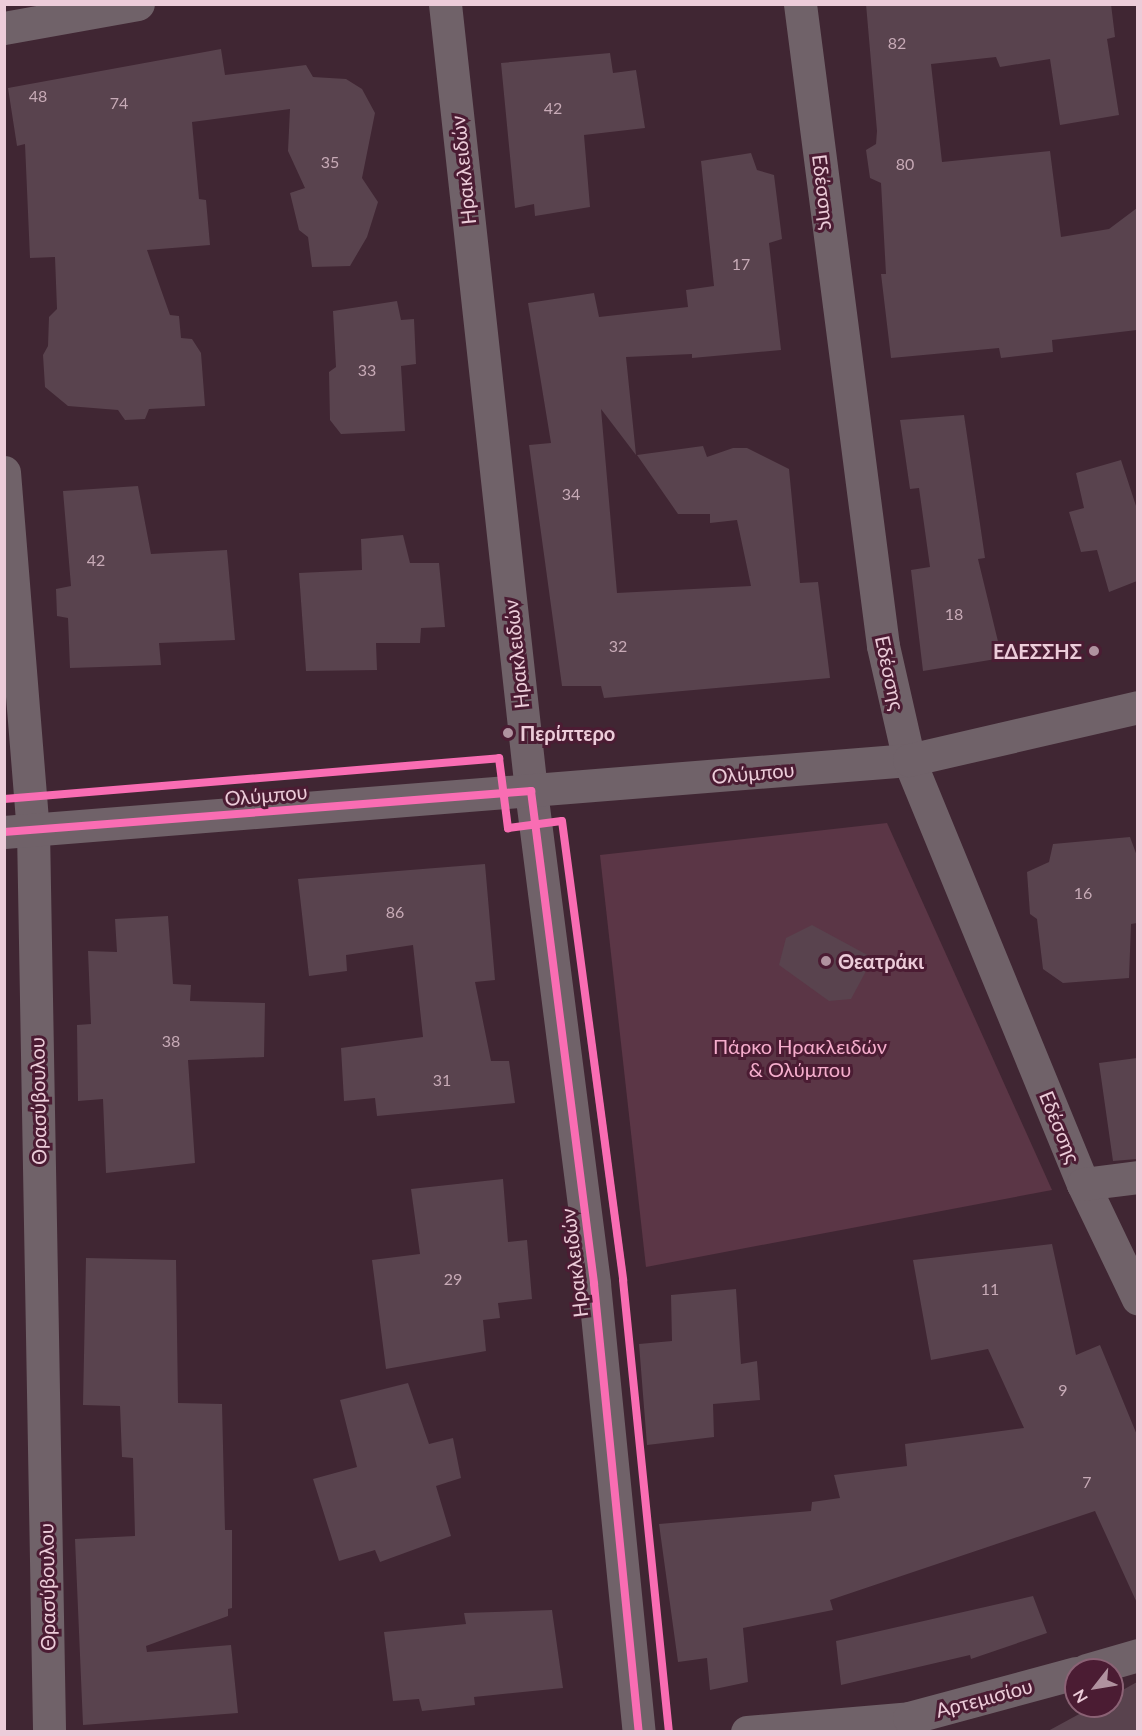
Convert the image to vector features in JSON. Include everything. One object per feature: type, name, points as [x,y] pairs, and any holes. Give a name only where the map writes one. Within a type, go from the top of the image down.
[{"type":"street","points":[[4,28],[138,4]]},
{"type":"street","name":"Ηρακλειδών","points":[[445,4],[531,791],[594,1284],[639,1731]]},
{"type":"street","name":"Εδέσσης","points":[[800,4],[883,646],[909,760],[1083,1184],[1137,1299]]},
{"type":"street","name":"Θρασύβουλου","points":[[4,472],[19,831],[49,1731]]},
{"type":"street","name":"Ολύμπου","points":[[19,831],[909,760],[1137,707]]},
{"type":"street","points":[[1083,1184],[1137,1177]]},
{"type":"street","name":"Αρτεμισίου","points":[[747,1731],[909,1718],[1064,1676]]},
{"type":"green space","name":"Πάρκο Ηρακλειδών & Ολύμπου","points":[[887,823],[1052,1190],[646,1267],[600,855]]},
{"type":"building","points":[[866,4],[1111,4],[1115,37],[1107,39],[1119,115],[1060,125],[1050,59],[1000,67],[996,57],[931,64],[942,162],[1050,151],[1061,237],[1109,229],[1137,208],[1137,330],[1052,340],[1053,352],[1001,358],[999,348],[891,358],[881,274],[886,274],[881,183],[870,178],[866,150],[876,144],[877,131]]},
{"type":"building","points":[[221,49],[225,75],[306,65],[313,77],[346,79],[362,89],[375,113],[362,178],[378,202],[367,237],[350,266],[312,267],[308,237],[299,230],[290,193],[305,188],[288,151],[290,109],[192,122],[199,199],[206,200],[210,245],[147,250],[170,315],[179,316],[181,338],[192,339],[201,353],[205,406],[149,409],[145,419],[125,420],[118,410],[68,406],[45,387],[43,355],[48,346],[49,317],[57,309],[55,257],[30,258],[25,144],[17,146],[8,88]]},
{"type":"building","points":[[610,53],[613,73],[636,70],[645,128],[584,135],[590,207],[535,216],[534,204],[515,208],[501,63]]},
{"type":"building","points":[[751,153],[757,170],[774,175],[782,239],[769,243],[781,350],[692,358],[692,354],[626,357],[636,455],[601,409],[617,593],[751,586],[737,520],[710,523],[710,514],[678,514],[637,455],[703,446],[707,457],[733,448],[747,448],[789,469],[800,583],[818,582],[830,678],[604,698],[601,686],[562,686],[529,445],[551,443],[528,303],[594,293],[599,317],[688,307],[686,290],[714,286],[701,161]]},
{"type":"building","points":[[397,301],[401,320],[414,319],[416,364],[401,366],[405,431],[341,434],[330,420],[329,372],[336,367],[333,311]]},
{"type":"building","points":[[964,415],[985,558],[978,559],[1002,658],[923,671],[911,570],[930,567],[919,488],[910,489],[900,420]]},
{"type":"building","points":[[1121,460],[1137,509],[1137,581],[1109,592],[1097,550],[1081,552],[1069,512],[1084,508],[1076,473]]},
{"type":"building","points":[[138,486],[151,554],[227,550],[235,640],[159,643],[161,665],[70,668],[68,618],[57,616],[56,589],[71,586],[63,491]]},
{"type":"building","points":[[403,535],[410,563],[439,563],[445,627],[421,628],[420,643],[376,643],[377,670],[306,671],[299,573],[362,570],[361,539]]},
{"type":"building","points":[[1130,837],[1137,856],[1137,923],[1131,924],[1129,978],[1063,983],[1043,969],[1037,919],[1030,914],[1027,872],[1049,862],[1053,844]]},
{"type":"building","points":[[485,864],[495,980],[475,982],[491,1061],[509,1061],[515,1103],[377,1116],[375,1098],[344,1101],[341,1048],[423,1037],[413,945],[346,955],[347,971],[309,976],[298,879]]},
{"type":"building","points":[[168,916],[173,984],[191,985],[190,1001],[265,1003],[264,1057],[188,1060],[195,1163],[106,1173],[103,1099],[78,1101],[77,1025],[91,1024],[88,951],[117,952],[115,919]]},
{"type":"building","name":"Θεατράκι","points":[[812,925],[873,958],[851,999],[829,1001],[779,965],[786,938]]},
{"type":"building","points":[[1137,1058],[1137,1159],[1113,1161],[1099,1063]]},
{"type":"building","points":[[503,1179],[508,1242],[527,1240],[532,1299],[498,1303],[500,1318],[483,1320],[486,1351],[386,1369],[372,1260],[420,1254],[411,1189]]},
{"type":"building","points":[[1052,1244],[1076,1355],[1100,1345],[1137,1435],[1137,1603],[1095,1511],[830,1600],[833,1610],[743,1628],[748,1682],[710,1690],[707,1658],[678,1662],[659,1524],[811,1511],[812,1502],[840,1498],[834,1475],[907,1466],[905,1444],[1024,1428],[988,1349],[931,1360],[913,1260]]},
{"type":"building","points":[[86,1258],[176,1260],[178,1403],[222,1404],[225,1530],[232,1530],[232,1608],[228,1609],[228,1616],[146,1646],[147,1652],[231,1645],[238,1713],[83,1725],[75,1539],[135,1536],[133,1458],[122,1457],[120,1406],[83,1405]]},
{"type":"building","points":[[736,1289],[741,1364],[757,1361],[760,1400],[713,1404],[714,1437],[647,1445],[639,1344],[672,1341],[671,1295]]},
{"type":"building","points":[[408,1383],[429,1444],[453,1438],[461,1478],[436,1486],[451,1536],[380,1562],[375,1550],[339,1561],[313,1479],[357,1467],[340,1400]]},
{"type":"building","points":[[1033,1596],[1047,1633],[971,1659],[970,1655],[841,1685],[836,1641]]},
{"type":"building","points":[[552,1610],[563,1688],[474,1697],[475,1705],[422,1711],[419,1699],[393,1701],[384,1632],[466,1624],[464,1613]]},
{"type":"building","points":[[1137,1682],[1137,1731],[1048,1731],[1072,1718],[1124,1718],[1124,1689]]},
{"type":"cycle path","points":[[4,799],[499,758],[508,828],[562,821],[623,1280],[669,1732]]},
{"type":"cycle path","points":[[4,832],[531,791],[594,1284],[639,1732]]},
{"type":"place","name":"ΕΔΕΣΣΗΣ","points":[[1094,651]]},
{"type":"place","name":"Περίπτερο","points":[[508,733]]},
{"type":"place","name":"Θεατράκι","points":[[826,961]]}]
